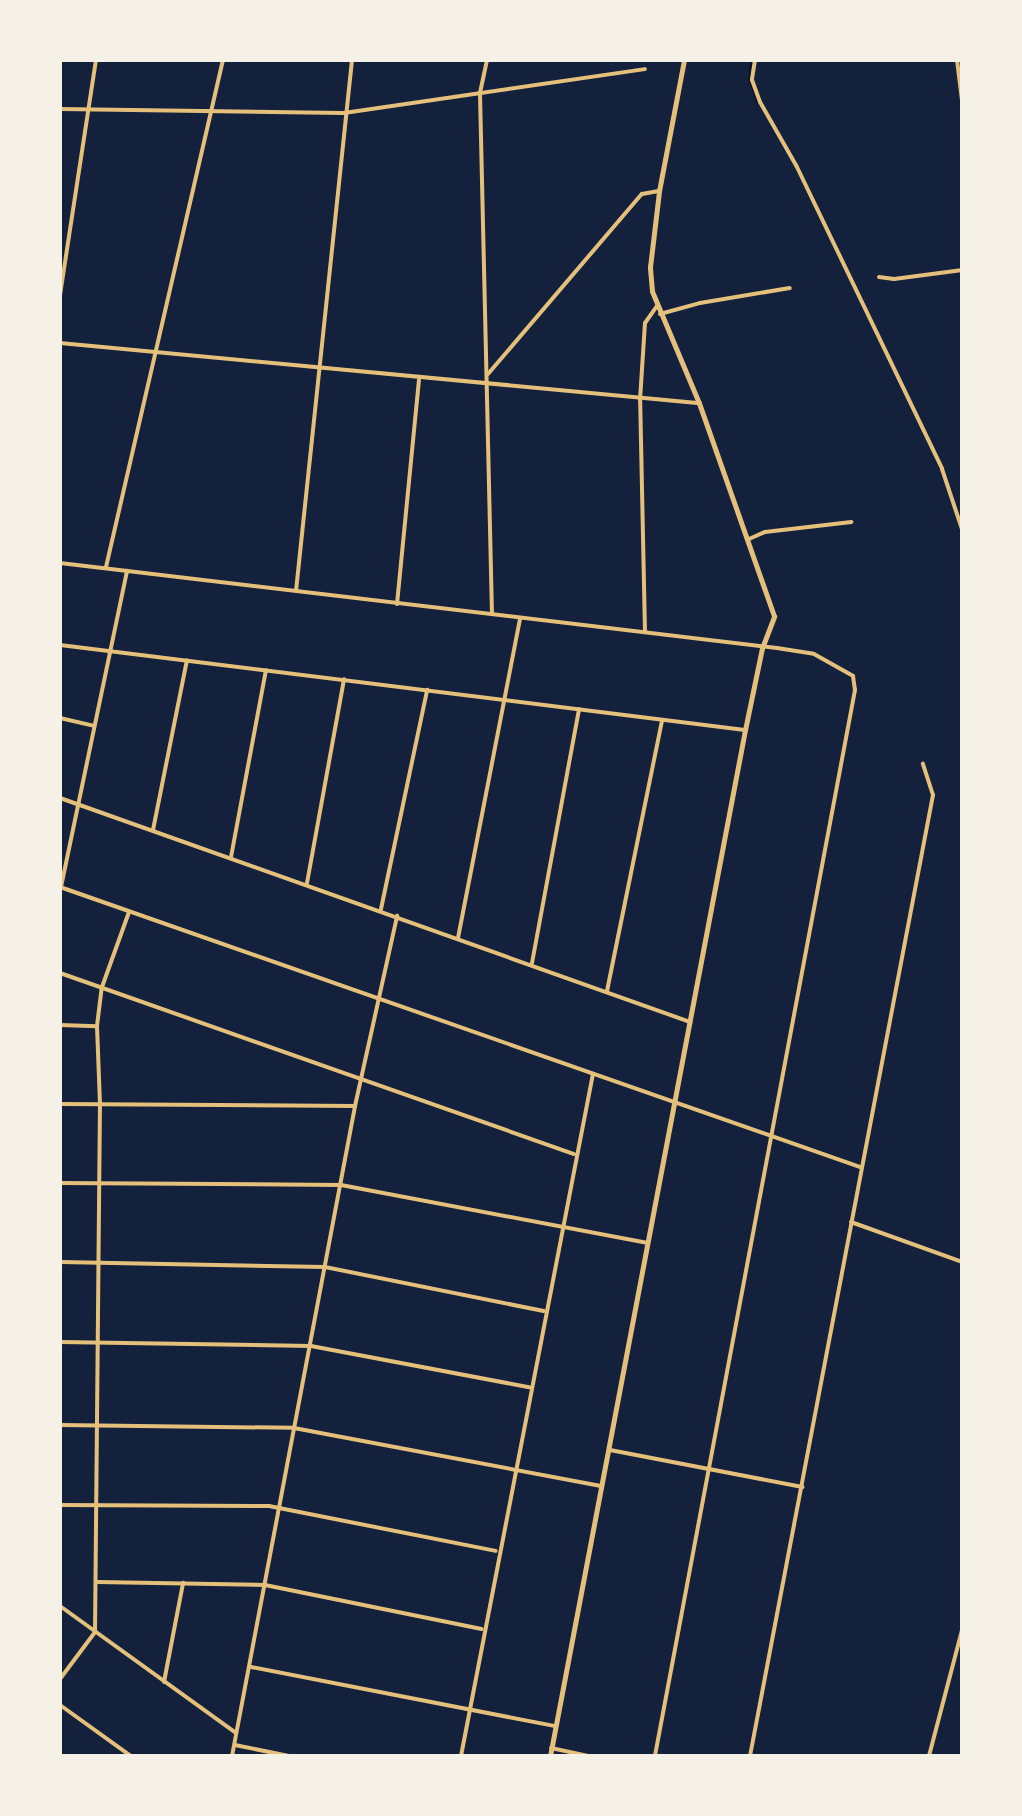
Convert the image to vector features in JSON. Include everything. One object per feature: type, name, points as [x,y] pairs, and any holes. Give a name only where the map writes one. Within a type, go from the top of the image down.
[{"type":"street","points":[[60,295],[96,60]]},
{"type":"street","points":[[106,568],[223,60]]},
{"type":"street","points":[[296,591],[352,60]]},
{"type":"street","points":[[487,60],[480,94],[492,614]]},
{"type":"street","points":[[588,1756],[550,1752],[744,730],[762,648],[774,616],[699,403],[657,306],[650,267],[659,191],[684,60]]},
{"type":"street","points":[[755,60],[752,80],[760,102],[796,165],[942,469],[962,528]]},
{"type":"street","points":[[957,60],[962,100]]},
{"type":"street","points":[[60,108],[344,113],[645,69]]},
{"type":"street","points":[[488,374],[642,194],[659,191]]},
{"type":"street","points":[[879,277],[962,270]]},
{"type":"street","points":[[660,314],[790,288]]},
{"type":"street","points":[[646,634],[640,400],[645,324],[657,306]]},
{"type":"street","points":[[60,343],[321,366],[420,380],[488,382],[699,403]]},
{"type":"street","points":[[397,604],[420,380]]},
{"type":"street","points":[[749,539],[765,532],[851,522]]},
{"type":"street","points":[[60,563],[814,654],[853,676],[855,690],[655,1756]]},
{"type":"street","points":[[127,571],[60,887],[860,1168]]},
{"type":"street","points":[[458,938],[520,618]]},
{"type":"street","points":[[60,644],[744,730]]},
{"type":"street","points":[[154,830],[187,660]]},
{"type":"street","points":[[231,857],[266,670]]},
{"type":"street","points":[[307,884],[344,678]]},
{"type":"street","points":[[381,910],[427,690]]},
{"type":"street","points":[[532,963],[578,709]]},
{"type":"street","points":[[60,718],[95,726]]},
{"type":"street","points":[[607,991],[662,721]]},
{"type":"street","points":[[750,1756],[932,795],[923,764]]},
{"type":"street","points":[[60,798],[690,1022]]},
{"type":"street","points":[[60,1679],[95,1632],[96,1262],[100,1183],[97,1026],[102,987],[128,912]]},
{"type":"street","points":[[232,1756],[356,1106],[397,916]]},
{"type":"street","points":[[60,973],[362,1083],[574,1154]]},
{"type":"street","points":[[60,1025],[97,1026]]},
{"type":"street","points":[[461,1756],[497,1551],[593,1074]]},
{"type":"street","points":[[60,1104],[356,1106]]},
{"type":"street","points":[[60,1183],[341,1186],[647,1243]]},
{"type":"street","points":[[851,1222],[962,1262]]},
{"type":"street","points":[[60,1262],[325,1267],[544,1311]]},
{"type":"street","points":[[60,1342],[311,1346],[529,1388]]},
{"type":"street","points":[[60,1425],[294,1428],[600,1486]]},
{"type":"street","points":[[608,1449],[802,1487]]},
{"type":"street","points":[[60,1504],[280,1508],[497,1551]]},
{"type":"street","points":[[97,1582],[265,1584],[484,1630]]},
{"type":"street","points":[[164,1682],[184,1583]]},
{"type":"street","points":[[60,1606],[236,1733]]},
{"type":"street","points":[[929,1756],[962,1630]]},
{"type":"street","points":[[250,1666],[555,1726]]},
{"type":"street","points":[[60,1705],[131,1756]]},
{"type":"street","points":[[234,1744],[289,1756]]},
{"type":"waterway","points":[[751,60],[750,80],[758,103]]}]
